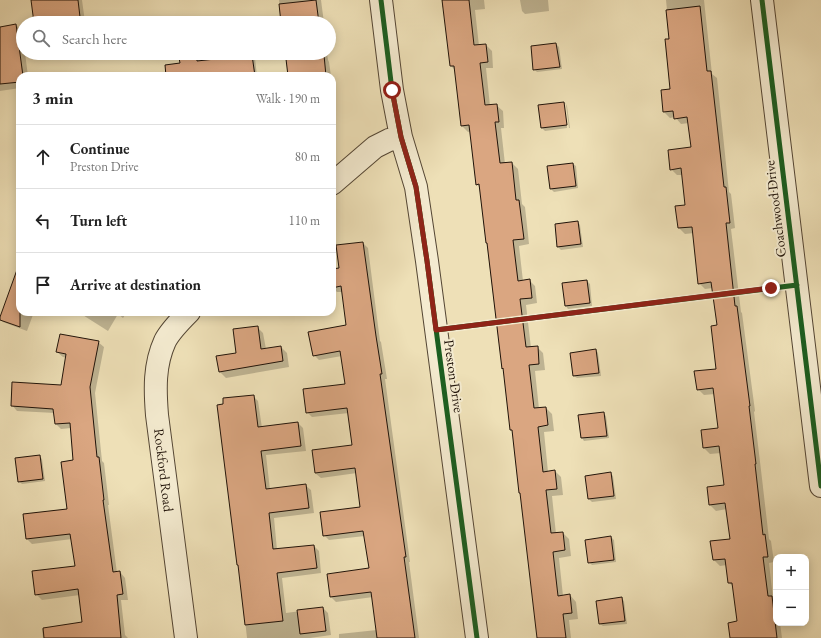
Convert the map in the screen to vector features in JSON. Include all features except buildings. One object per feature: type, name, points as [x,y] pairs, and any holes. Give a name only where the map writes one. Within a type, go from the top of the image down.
[{"type":"street","name":"Preston Drive","points":[[381,0],[392,90],[401,137],[416,187],[477,638]]},
{"type":"street","name":"Coachwood Drive","points":[[762,0],[821,486]]},
{"type":"street","points":[[336,181],[375,147],[388,140],[401,137]]},
{"type":"street","name":"Rockford Road","points":[[185,316],[166,340],[159,358],[156,380],[157,415],[186,638]]},
{"type":"cycle path","points":[[381,0],[392,90],[401,137],[416,187],[477,638]]},
{"type":"cycle path","points":[[762,0],[821,486]]},
{"type":"cycle path","points":[[436,330],[797,285]]},
{"type":"route","points":[[392,90],[401,137],[416,187],[436,330],[771,288]]}]
